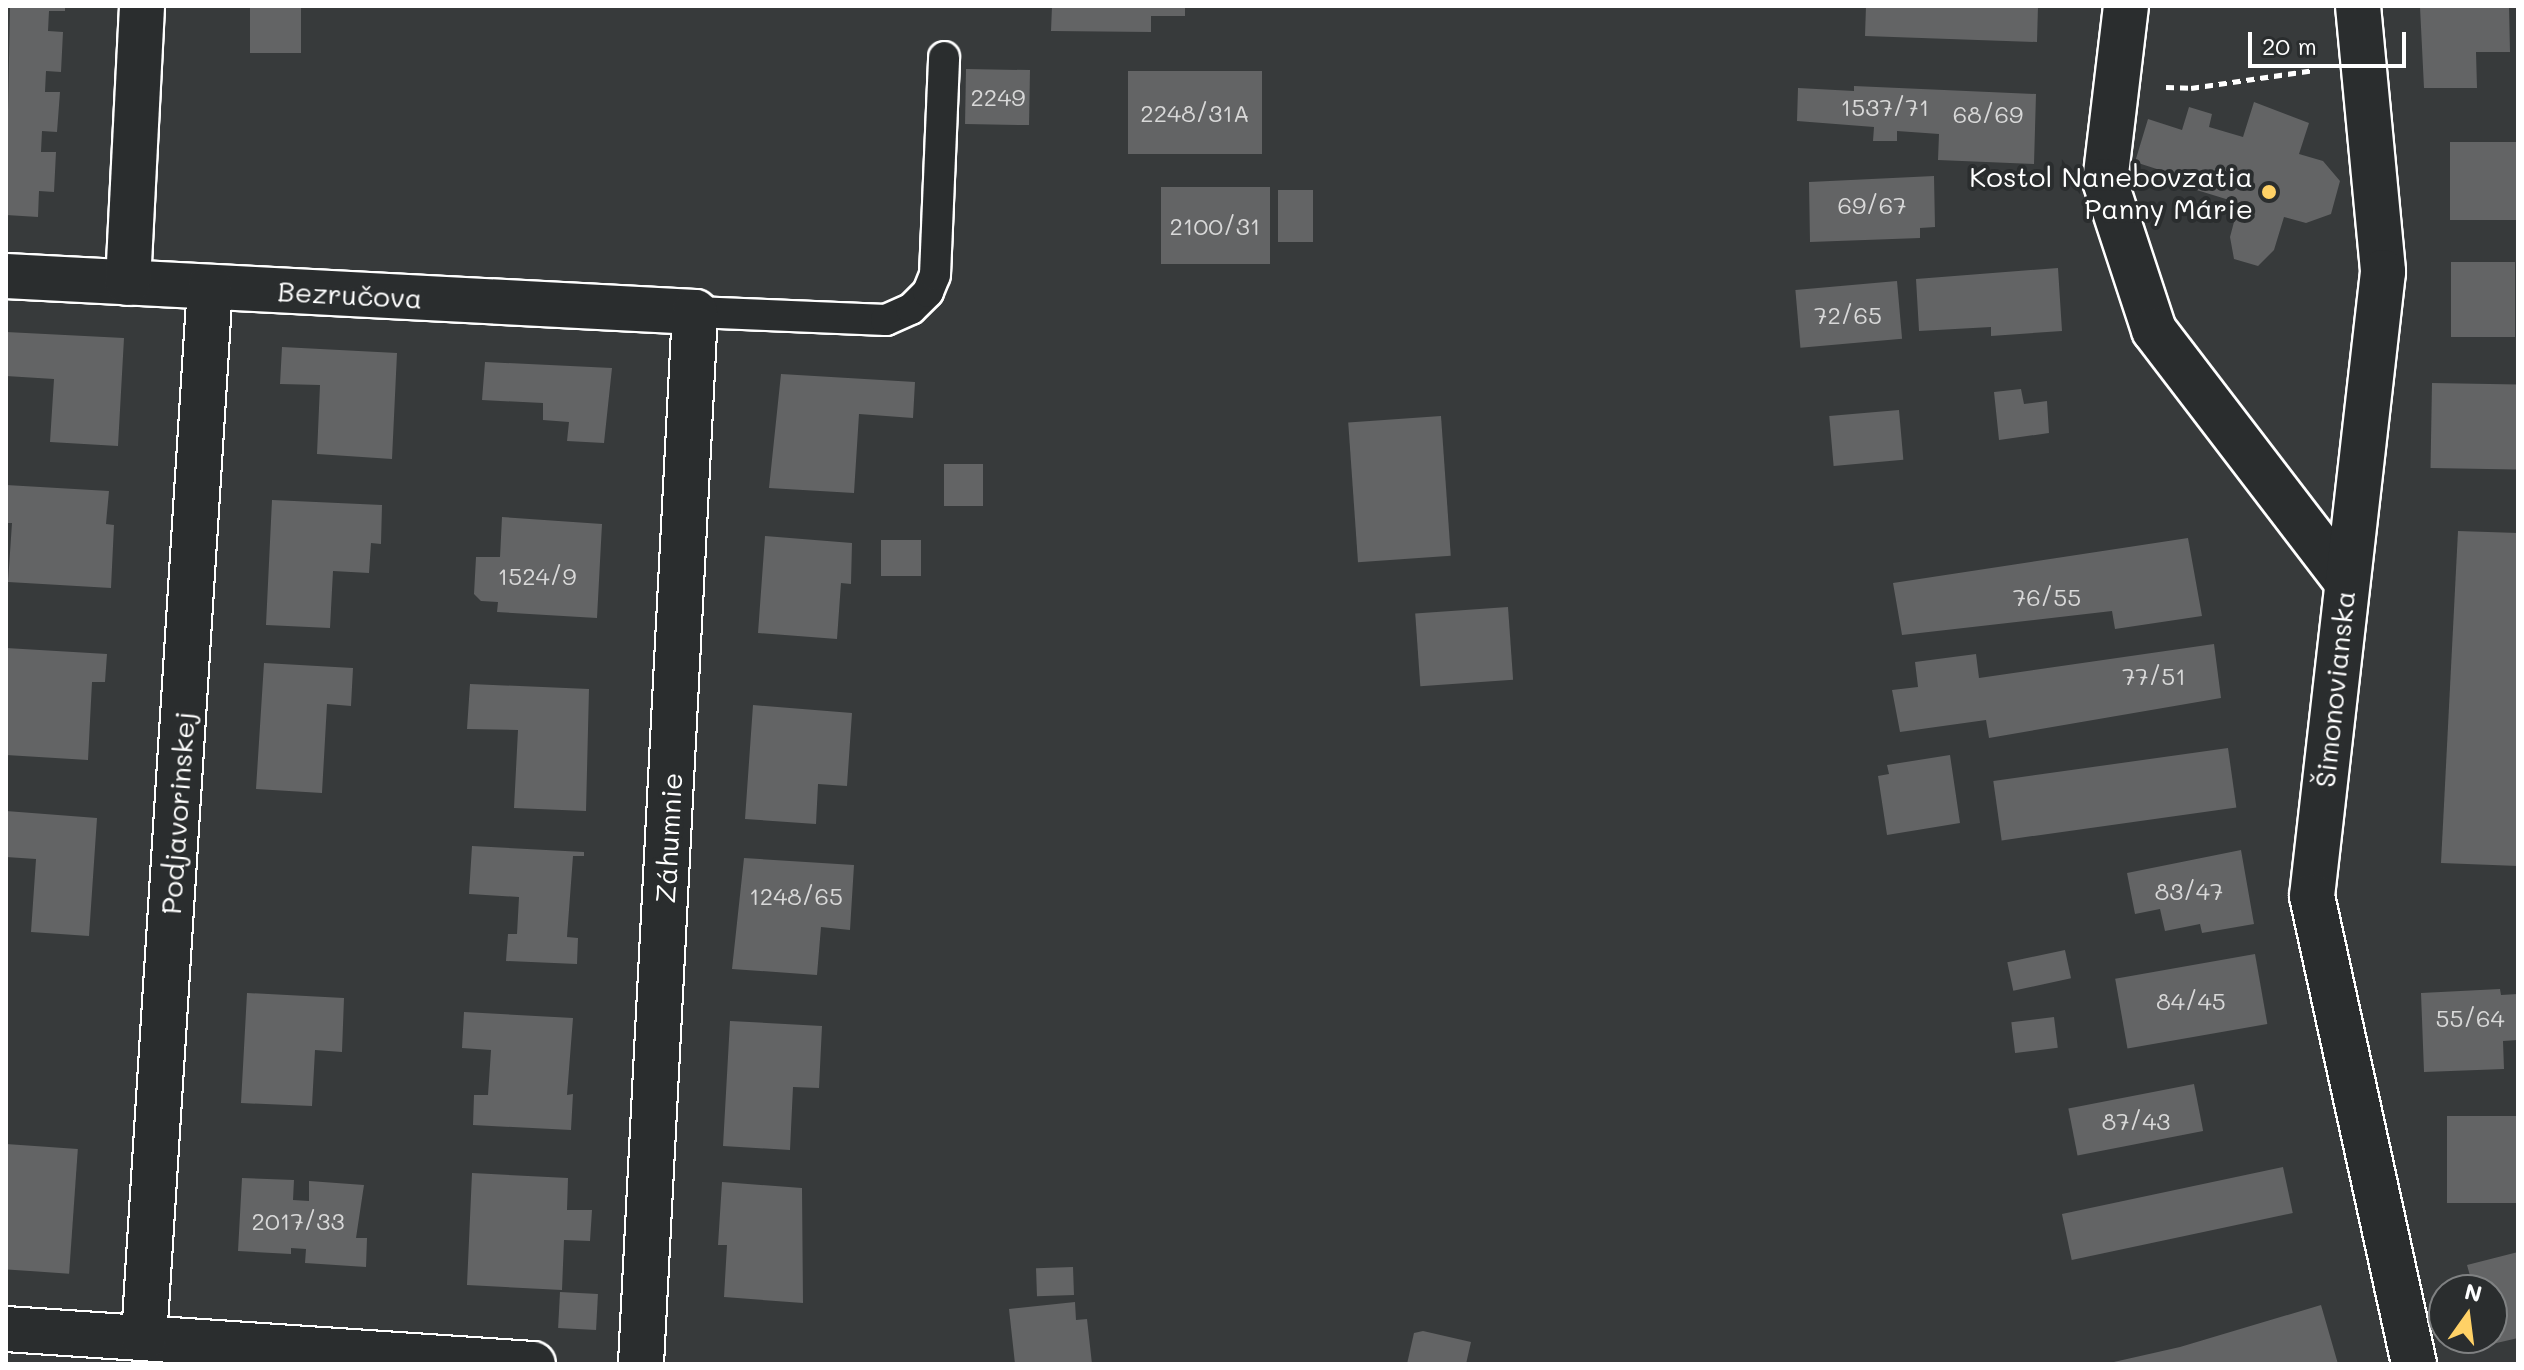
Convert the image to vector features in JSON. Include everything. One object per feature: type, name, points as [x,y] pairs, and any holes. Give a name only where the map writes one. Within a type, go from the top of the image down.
[{"type":"street","points":[[128,283],[142,6]]},
{"type":"street","points":[[2126,6],[2105,181],[2154,330],[2345,580]]},
{"type":"street","name":"Šimonovianska","points":[[2358,6],[2383,272],[2345,580],[2312,896],[2414,1364]]},
{"type":"street","name":"Bezručova","points":[[6,276],[695,312]]},
{"type":"street","name":"Podjavorinskej","points":[[144,1338],[210,287]]},
{"type":"street","name":"Záhumnie","points":[[641,1364],[695,312]]},
{"type":"street","points":[[6,1329],[533,1364]]},
{"type":"lane","points":[[695,312],[886,320],[911,309],[928,292],[935,275],[944,57]]},
{"type":"path","points":[[2117,84],[2191,88],[2364,63]]},
{"type":"building","points":[[10,6],[65,6],[65,11],[49,11],[48,31],[63,32],[61,72],[46,71],[45,92],[60,92],[57,132],[42,131],[41,152],[56,152],[54,192],[39,191],[38,217],[6,215]]},
{"type":"building","points":[[250,6],[301,6],[301,53],[250,53]]},
{"type":"building","points":[[1052,6],[1185,6],[1185,16],[1151,16],[1151,32],[1051,31]]},
{"type":"building","points":[[1866,6],[2038,6],[2037,42],[1865,36]]},
{"type":"building","points":[[2509,6],[2510,52],[2476,52],[2477,88],[2424,88],[2420,7]]},
{"type":"building","points":[[966,69],[1030,70],[1029,125],[965,124]]},
{"type":"building","points":[[1128,71],[1262,71],[1262,154],[1128,154]]},
{"type":"building","points":[[1854,86],[2036,94],[2034,164],[1938,160],[1939,134],[1897,131],[1897,141],[1873,141],[1874,127],[1797,121],[1798,88],[1854,91]]},
{"type":"building","name":"Kostol Nanebovzatia Panny Márie","points":[[2254,102],[2309,123],[2299,154],[2323,161],[2340,181],[2331,214],[2306,223],[2284,217],[2274,250],[2258,266],[2234,259],[2230,237],[2239,203],[2164,180],[2166,172],[2135,162],[2148,119],[2182,130],[2189,107],[2212,114],[2209,127],[2243,137]]},
{"type":"building","points":[[2450,142],[2518,142],[2518,220],[2450,220]]},
{"type":"building","points":[[1934,176],[1935,227],[1920,228],[1920,238],[1810,242],[1809,182]]},
{"type":"building","points":[[1161,187],[1270,187],[1270,264],[1161,264]]},
{"type":"building","points":[[1278,190],[1313,190],[1313,242],[1278,242]]},
{"type":"building","points":[[2451,262],[2515,262],[2515,337],[2451,337]]},
{"type":"building","points":[[2058,268],[2062,331],[1991,336],[1991,327],[1919,331],[1916,279]]},
{"type":"building","points":[[1897,281],[1902,339],[1800,348],[1795,290]]},
{"type":"building","points":[[6,332],[124,338],[118,446],[50,442],[54,379],[6,376]]},
{"type":"building","points":[[282,347],[397,353],[392,459],[317,454],[320,385],[280,384]]},
{"type":"building","points":[[485,362],[612,368],[604,443],[567,441],[569,422],[543,420],[543,403],[482,400]]},
{"type":"building","points":[[781,374],[915,382],[913,418],[859,414],[854,493],[769,488]]},
{"type":"building","points":[[2432,383],[2518,385],[2517,469],[2431,468]]},
{"type":"building","points":[[2021,389],[2024,404],[2047,401],[2049,433],[1999,440],[1994,392]]},
{"type":"building","points":[[1899,410],[1903,460],[1834,466],[1829,416]]},
{"type":"building","points":[[1441,416],[1451,556],[1358,562],[1348,422]]},
{"type":"building","points":[[944,464],[983,464],[983,506],[944,506]]},
{"type":"building","points":[[6,485],[109,491],[106,524],[114,525],[111,588],[8,582],[12,523],[6,523]]},
{"type":"building","points":[[272,500],[382,505],[381,544],[371,543],[369,573],[333,571],[330,628],[266,625]]},
{"type":"building","points":[[502,517],[602,524],[597,618],[497,612],[498,602],[481,601],[474,594],[476,557],[500,557]]},
{"type":"building","points":[[2458,531],[2518,533],[2518,866],[2441,863]]},
{"type":"building","points":[[765,536],[852,543],[851,584],[841,583],[837,639],[758,633]]},
{"type":"building","points":[[2188,538],[2202,616],[2115,629],[2112,611],[1902,635],[1893,583]]},
{"type":"building","points":[[881,540],[921,540],[921,576],[881,576]]},
{"type":"building","points":[[1508,607],[1513,680],[1420,686],[1415,613]]},
{"type":"building","points":[[2214,644],[2221,698],[1989,738],[1986,720],[1900,732],[1892,690],[1918,687],[1915,662],[1976,654],[1979,678]]},
{"type":"building","points":[[6,648],[107,654],[105,682],[92,682],[88,760],[6,755]]},
{"type":"building","points":[[264,663],[353,668],[351,706],[327,704],[322,793],[256,789]]},
{"type":"building","points":[[470,684],[589,689],[586,811],[514,808],[518,730],[467,729]]},
{"type":"building","points":[[753,705],[852,713],[847,786],[818,784],[816,824],[745,819]]},
{"type":"building","points":[[2228,748],[2236,807],[2002,840],[1993,781]]},
{"type":"building","points":[[1950,755],[1960,823],[1887,835],[1878,776],[1889,774],[1887,765]]},
{"type":"building","points":[[6,811],[97,818],[89,936],[31,932],[36,859],[6,857]]},
{"type":"building","points":[[472,846],[584,852],[584,856],[573,856],[567,937],[578,938],[577,964],[506,961],[508,934],[517,934],[519,897],[469,894]]},
{"type":"building","points":[[2241,850],[2254,924],[2202,933],[2200,924],[2165,931],[2160,909],[2135,914],[2127,873]]},
{"type":"building","points":[[744,858],[854,865],[850,930],[821,927],[817,975],[732,969]]},
{"type":"building","points":[[2065,950],[2071,978],[2013,991],[2007,962]]},
{"type":"building","points":[[2255,954],[2267,1024],[2127,1049],[2115,979]]},
{"type":"building","points":[[2500,989],[2501,995],[2518,994],[2518,1040],[2503,1041],[2504,1069],[2424,1072],[2421,993]]},
{"type":"building","points":[[247,993],[344,998],[342,1052],[315,1050],[312,1106],[241,1103]]},
{"type":"building","points":[[464,1012],[573,1018],[567,1095],[573,1094],[571,1130],[473,1125],[474,1095],[488,1095],[491,1050],[462,1048]]},
{"type":"building","points":[[2054,1017],[2058,1048],[2015,1053],[2011,1022]]},
{"type":"building","points":[[730,1021],[822,1026],[819,1088],[793,1087],[790,1150],[723,1146]]},
{"type":"building","points":[[2194,1084],[2203,1131],[2078,1156],[2068,1108]]},
{"type":"building","points":[[2447,1116],[2518,1116],[2518,1203],[2447,1203]]},
{"type":"building","points":[[6,1144],[78,1149],[69,1274],[6,1269]]},
{"type":"building","points":[[2283,1167],[2293,1213],[2072,1260],[2062,1214]]},
{"type":"building","points":[[472,1173],[568,1178],[567,1210],[592,1210],[590,1241],[564,1240],[562,1290],[467,1285]]},
{"type":"building","points":[[242,1178],[294,1180],[293,1200],[309,1201],[309,1181],[364,1185],[356,1238],[367,1238],[366,1267],[305,1263],[306,1249],[291,1248],[291,1254],[238,1251]]},
{"type":"building","points":[[722,1182],[802,1188],[803,1303],[724,1297],[727,1245],[718,1245]]},
{"type":"building","points":[[2518,1252],[2518,1338],[2508,1340],[2508,1274],[2470,1274],[2467,1265]]},
{"type":"building","points":[[1073,1267],[1074,1295],[1037,1296],[1036,1268]]},
{"type":"building","points":[[560,1292],[598,1294],[596,1330],[558,1328]]},
{"type":"building","points":[[1075,1302],[1076,1320],[1087,1319],[1092,1364],[1015,1364],[1009,1309]]},
{"type":"building","points":[[2321,1305],[2338,1364],[2105,1364],[2180,1347]]},
{"type":"building","points":[[1423,1331],[1471,1342],[1466,1364],[1407,1364],[1414,1333]]},
{"type":"place","name":"Kostol Nanebovzatia Panny Márie","points":[[2269,192]]}]
